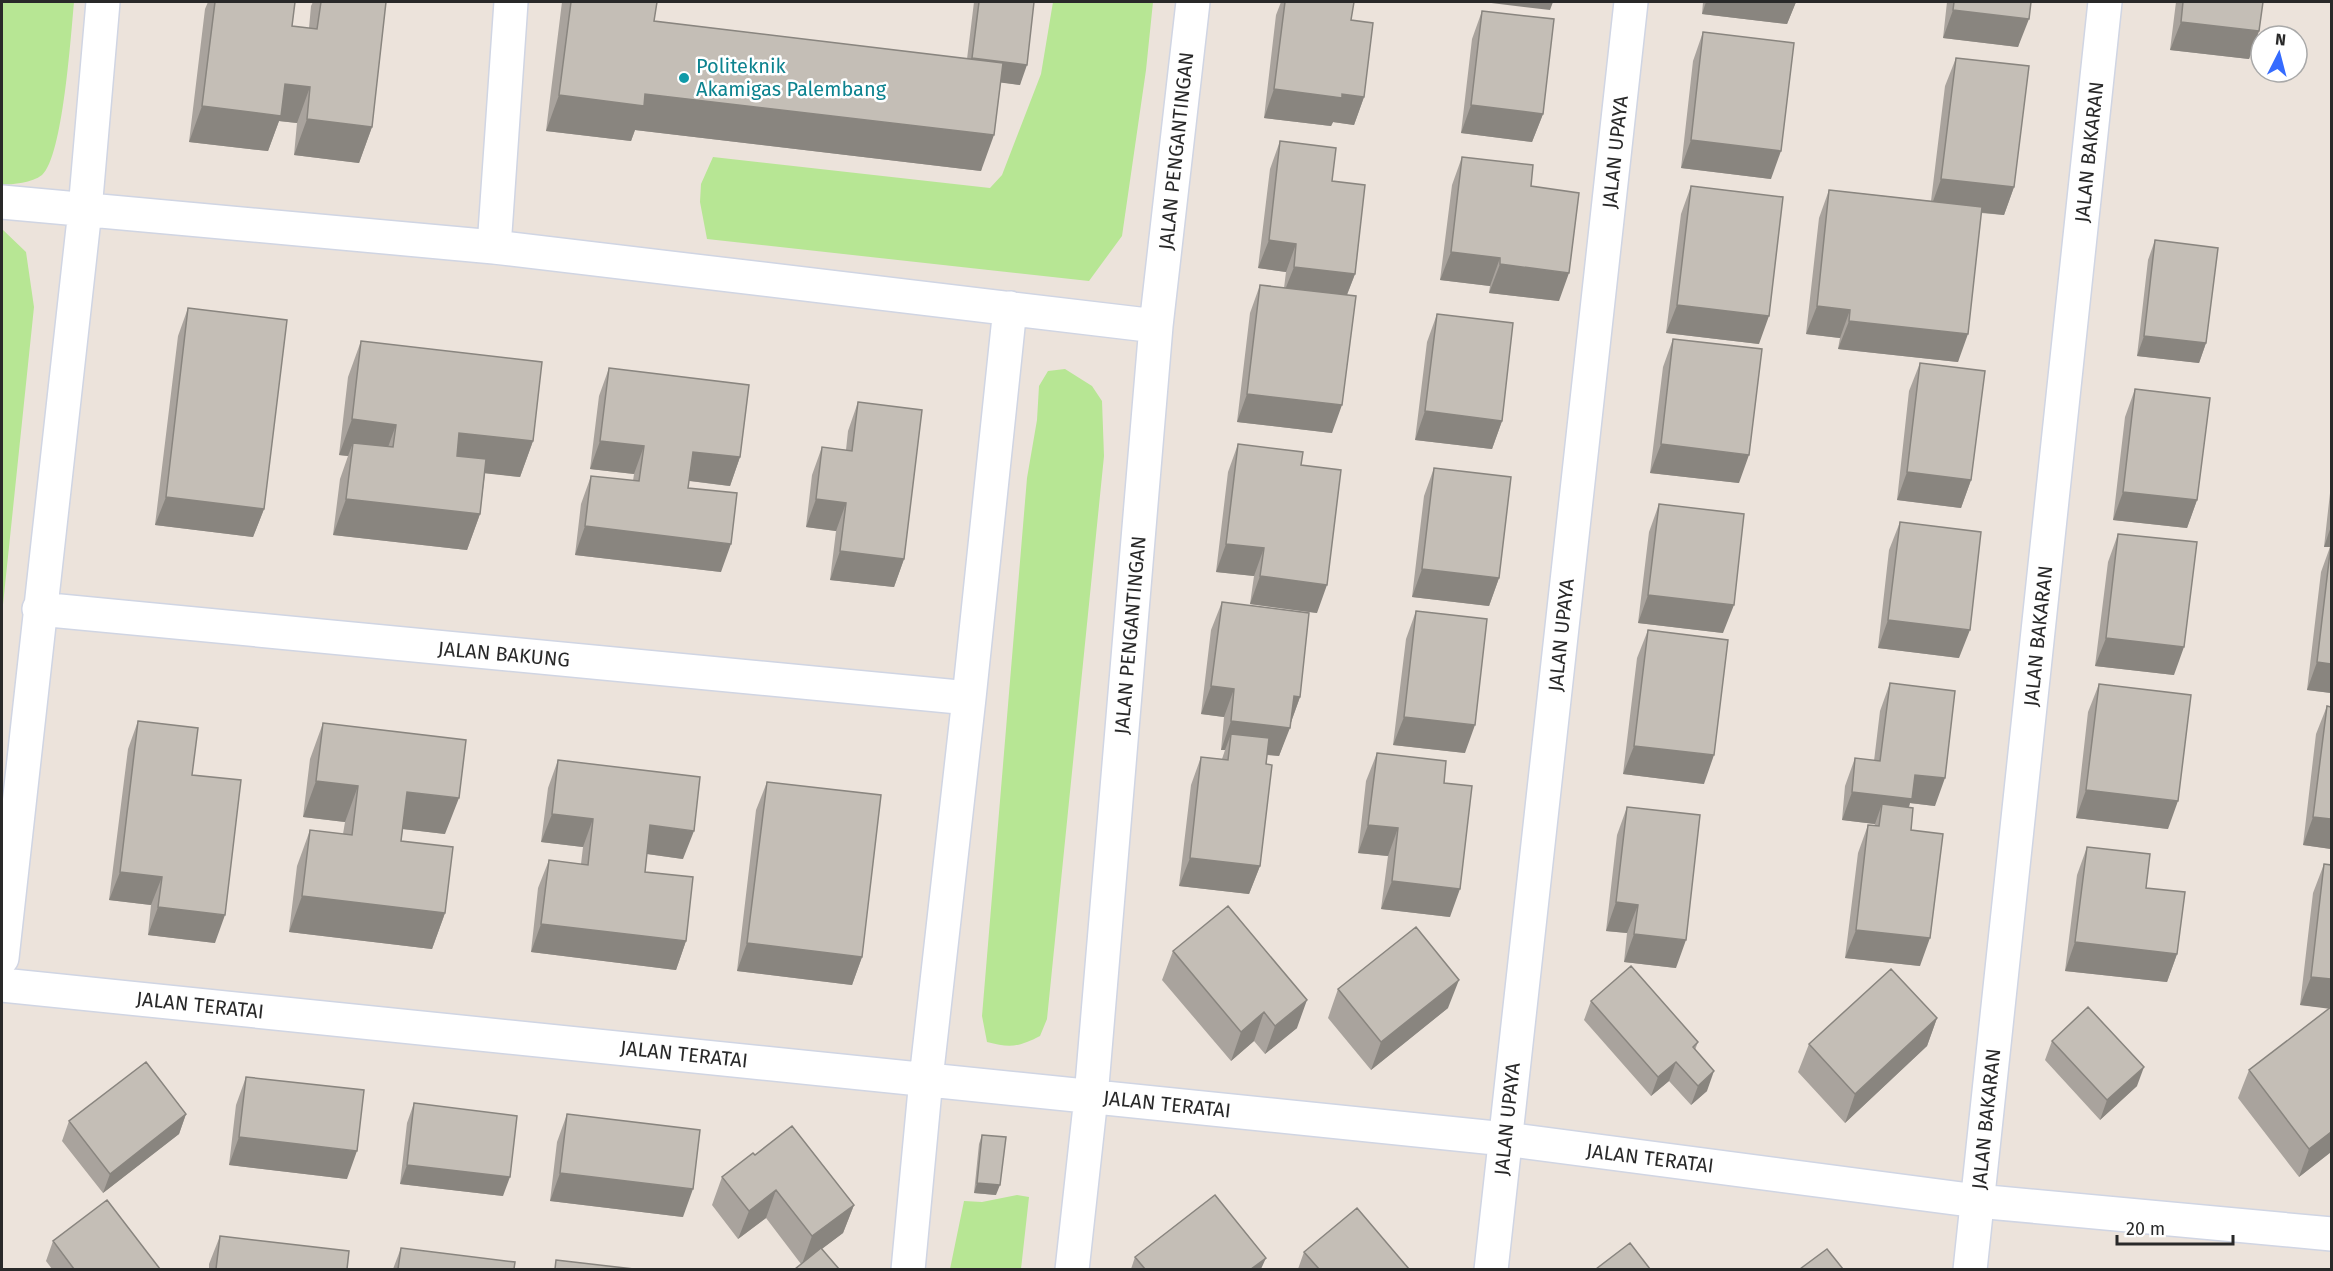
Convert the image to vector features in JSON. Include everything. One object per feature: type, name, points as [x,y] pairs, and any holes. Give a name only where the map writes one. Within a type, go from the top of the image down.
[{"type":"street","points":[[2,958],[84,210],[103,2]]},
{"type":"street","points":[[494,247],[512,2]]},
{"type":"street","name":"JALAN PENGANTINGAN","points":[[1072,1269],[1091,1097],[1156,326],[1193,2]]},
{"type":"street","name":"JALAN UPAYA","points":[[1491,1269],[1631,2]]},
{"type":"street","name":"JALAN BAKARAN","points":[[1970,1269],[2105,2]]},
{"type":"street","points":[[2,202],[494,247],[1156,326]]},
{"type":"street","points":[[908,1269],[926,1079],[1010,308]]},
{"type":"street","name":"JALAN BAKUNG","points":[[39,609],[969,698]]},
{"type":"street","name":"JALAN TERATAI","points":[[2,985],[1505,1139],[1977,1201],[2331,1234]]},
{"type":"green space","points":[[2,2],[74,2],[61,121],[49,164],[38,178],[22,183],[2,185]]},
{"type":"green space","points":[[1053,2],[1153,2],[1146,70],[1122,236],[1089,281],[707,239],[700,202],[701,184],[713,157],[990,188],[1002,175],[1041,74]]},
{"type":"green space","points":[[2,229],[26,252],[34,307],[2,614]]},
{"type":"green space","points":[[1065,369],[1092,386],[1102,401],[1104,456],[1047,1019],[1040,1036],[1020,1044],[1002,1045],[987,1042],[982,1016],[1027,478],[1037,420],[1039,386],[1048,371]]},
{"type":"green space","points":[[1017,1195],[1029,1197],[1021,1269],[950,1269],[964,1201],[982,1202]]},
{"type":"building","points":[[215,2],[295,2],[292,26],[317,29],[321,2],[386,2],[372,127],[307,119],[310,87],[285,84],[281,116],[202,106]]},
{"type":"building","points":[[571,2],[657,2],[654,21],[1003,63],[994,135],[645,94],[644,106],[559,95]]},
{"type":"building","points":[[979,2],[1034,2],[1027,65],[972,58]]},
{"type":"building","points":[[1285,2],[1354,2],[1351,20],[1373,23],[1364,97],[1342,94],[1342,98],[1274,89]]},
{"type":"building","points":[[1954,2],[2031,2],[2029,19],[1953,10]]},
{"type":"building","points":[[2183,2],[2263,2],[2260,24],[2249,24],[2249,30],[2181,22]]},
{"type":"building","points":[[1482,11],[1554,19],[1543,114],[1471,105]]},
{"type":"building","points":[[1703,32],[1794,43],[1781,151],[1691,140]]},
{"type":"building","points":[[1956,58],[2029,66],[2014,187],[1941,179]]},
{"type":"building","points":[[1280,141],[1336,148],[1332,181],[1365,185],[1355,274],[1294,267],[1296,244],[1269,240]]},
{"type":"building","points":[[1462,157],[1533,165],[1531,186],[1579,193],[1569,273],[1500,264],[1500,258],[1451,252]]},
{"type":"building","points":[[1691,186],[1783,197],[1769,316],[1677,305]]},
{"type":"building","points":[[1829,190],[1982,207],[1968,334],[1849,321],[1850,310],[1817,306]]},
{"type":"building","points":[[2155,240],[2218,248],[2206,343],[2144,336]]},
{"type":"building","points":[[1260,285],[1356,296],[1342,405],[1247,394]]},
{"type":"building","points":[[188,308],[287,320],[264,509],[166,497]]},
{"type":"building","points":[[1437,314],[1513,323],[1502,421],[1425,411]]},
{"type":"building","points":[[1673,339],[1762,349],[1749,455],[1661,444]]},
{"type":"building","points":[[361,341],[542,362],[533,441],[459,433],[457,456],[486,459],[480,514],[346,499],[353,443],[393,447],[396,425],[352,419]]},
{"type":"building","points":[[1920,363],[1985,371],[1971,480],[1907,472]]},
{"type":"building","points":[[609,368],[749,385],[740,457],[693,452],[688,488],[737,493],[731,544],[585,526],[591,476],[639,481],[644,446],[600,441]]},
{"type":"building","points":[[2135,389],[2210,398],[2197,500],[2123,492]]},
{"type":"building","points":[[858,402],[922,410],[904,559],[840,551],[846,503],[816,499],[822,447],[852,451]]},
{"type":"building","points":[[1238,444],[1303,452],[1301,465],[1341,470],[1327,585],[1260,576],[1264,548],[1226,544]]},
{"type":"building","points":[[1434,468],[1511,477],[1499,578],[1422,569]]},
{"type":"building","points":[[1659,504],[1744,514],[1734,605],[1648,595]]},
{"type":"building","points":[[1900,522],[1981,532],[1970,630],[1888,620]]},
{"type":"building","points":[[2118,534],[2197,542],[2184,647],[2106,638]]},
{"type":"building","points":[[2331,544],[2331,664],[2317,662]]},
{"type":"building","points":[[1222,602],[1309,613],[1300,697],[1294,696],[1290,728],[1231,721],[1234,689],[1211,686]]},
{"type":"building","points":[[1416,611],[1487,619],[1475,725],[1404,717]]},
{"type":"building","points":[[1648,630],[1728,640],[1714,755],[1634,746]]},
{"type":"building","points":[[1890,683],[1955,691],[1945,778],[1915,775],[1912,799],[1852,792],[1855,758],[1880,761]]},
{"type":"building","points":[[2099,684],[2191,695],[2178,801],[2086,790]]},
{"type":"building","points":[[2327,706],[2331,707],[2331,819],[2313,817]]},
{"type":"building","points":[[138,721],[198,728],[192,775],[241,780],[225,915],[158,907],[162,877],[120,872]]},
{"type":"building","points":[[323,723],[466,740],[459,798],[407,792],[401,841],[453,847],[445,913],[302,896],[310,830],[352,835],[358,786],[316,781]]},
{"type":"building","points":[[1231,734],[1269,738],[1266,764],[1272,765],[1260,866],[1190,858],[1201,757],[1228,760]]},
{"type":"building","points":[[1377,753],[1446,761],[1444,783],[1472,786],[1460,889],[1392,881],[1398,828],[1368,825]]},
{"type":"building","points":[[558,760],[700,777],[694,831],[650,825],[645,872],[693,877],[686,941],[541,924],[549,860],[588,865],[593,819],[552,814]]},
{"type":"building","points":[[767,782],[881,795],[862,957],[747,943]]},
{"type":"building","points":[[1882,804],[1913,808],[1911,830],[1943,834],[1930,938],[1856,930],[1868,825],[1879,826]]},
{"type":"building","points":[[1627,807],[1700,815],[1686,940],[1634,934],[1638,905],[1616,902]]},
{"type":"building","points":[[2087,847],[2150,854],[2146,888],[2185,892],[2177,954],[2075,942]]},
{"type":"building","points":[[2324,864],[2331,865],[2331,979],[2311,977]]},
{"type":"building","points":[[1228,906],[1307,1000],[1275,1026],[1264,1012],[1241,1032],[1173,951]]},
{"type":"building","points":[[1416,927],[1459,980],[1381,1042],[1338,989]]},
{"type":"building","points":[[1631,966],[1698,1042],[1693,1047],[1714,1071],[1698,1086],[1676,1062],[1658,1077],[1591,1001]]},
{"type":"building","points":[[1891,969],[1937,1018],[1855,1094],[1809,1044]]},
{"type":"building","points":[[2088,1007],[2144,1067],[2107,1100],[2052,1041]]},
{"type":"building","points":[[2331,1007],[2331,1132],[2309,1149],[2249,1070]]},
{"type":"building","points":[[146,1062],[186,1114],[110,1174],[69,1121]]},
{"type":"building","points":[[246,1077],[364,1090],[357,1151],[239,1137]]},
{"type":"building","points":[[414,1103],[517,1116],[510,1177],[407,1165]]},
{"type":"building","points":[[567,1114],[700,1130],[693,1189],[560,1173]]},
{"type":"building","points":[[792,1126],[854,1205],[812,1236],[776,1190],[749,1211],[722,1177]]},
{"type":"building","points":[[982,1135],[1006,1137],[1000,1185],[977,1183]]},
{"type":"building","points":[[1215,1195],[1266,1258],[1251,1269],[1145,1269],[1135,1257]]},
{"type":"building","points":[[107,1200],[160,1269],[74,1269],[53,1241]]},
{"type":"building","points":[[1357,1208],[1409,1269],[1319,1269],[1304,1252]]},
{"type":"building","points":[[220,1236],[349,1251],[347,1269],[216,1269]]},
{"type":"building","points":[[1630,1243],[1650,1269],[1596,1269]]},
{"type":"building","points":[[401,1248],[515,1262],[514,1269],[398,1269]]},
{"type":"building","points":[[821,1248],[839,1269],[795,1269]]},
{"type":"building","points":[[1827,1249],[1843,1269],[1800,1269]]},
{"type":"building","points":[[556,1260],[634,1269],[555,1269]]},
{"type":"place","name":"Politeknik Akamigas Palembang","points":[[684,78]]}]
